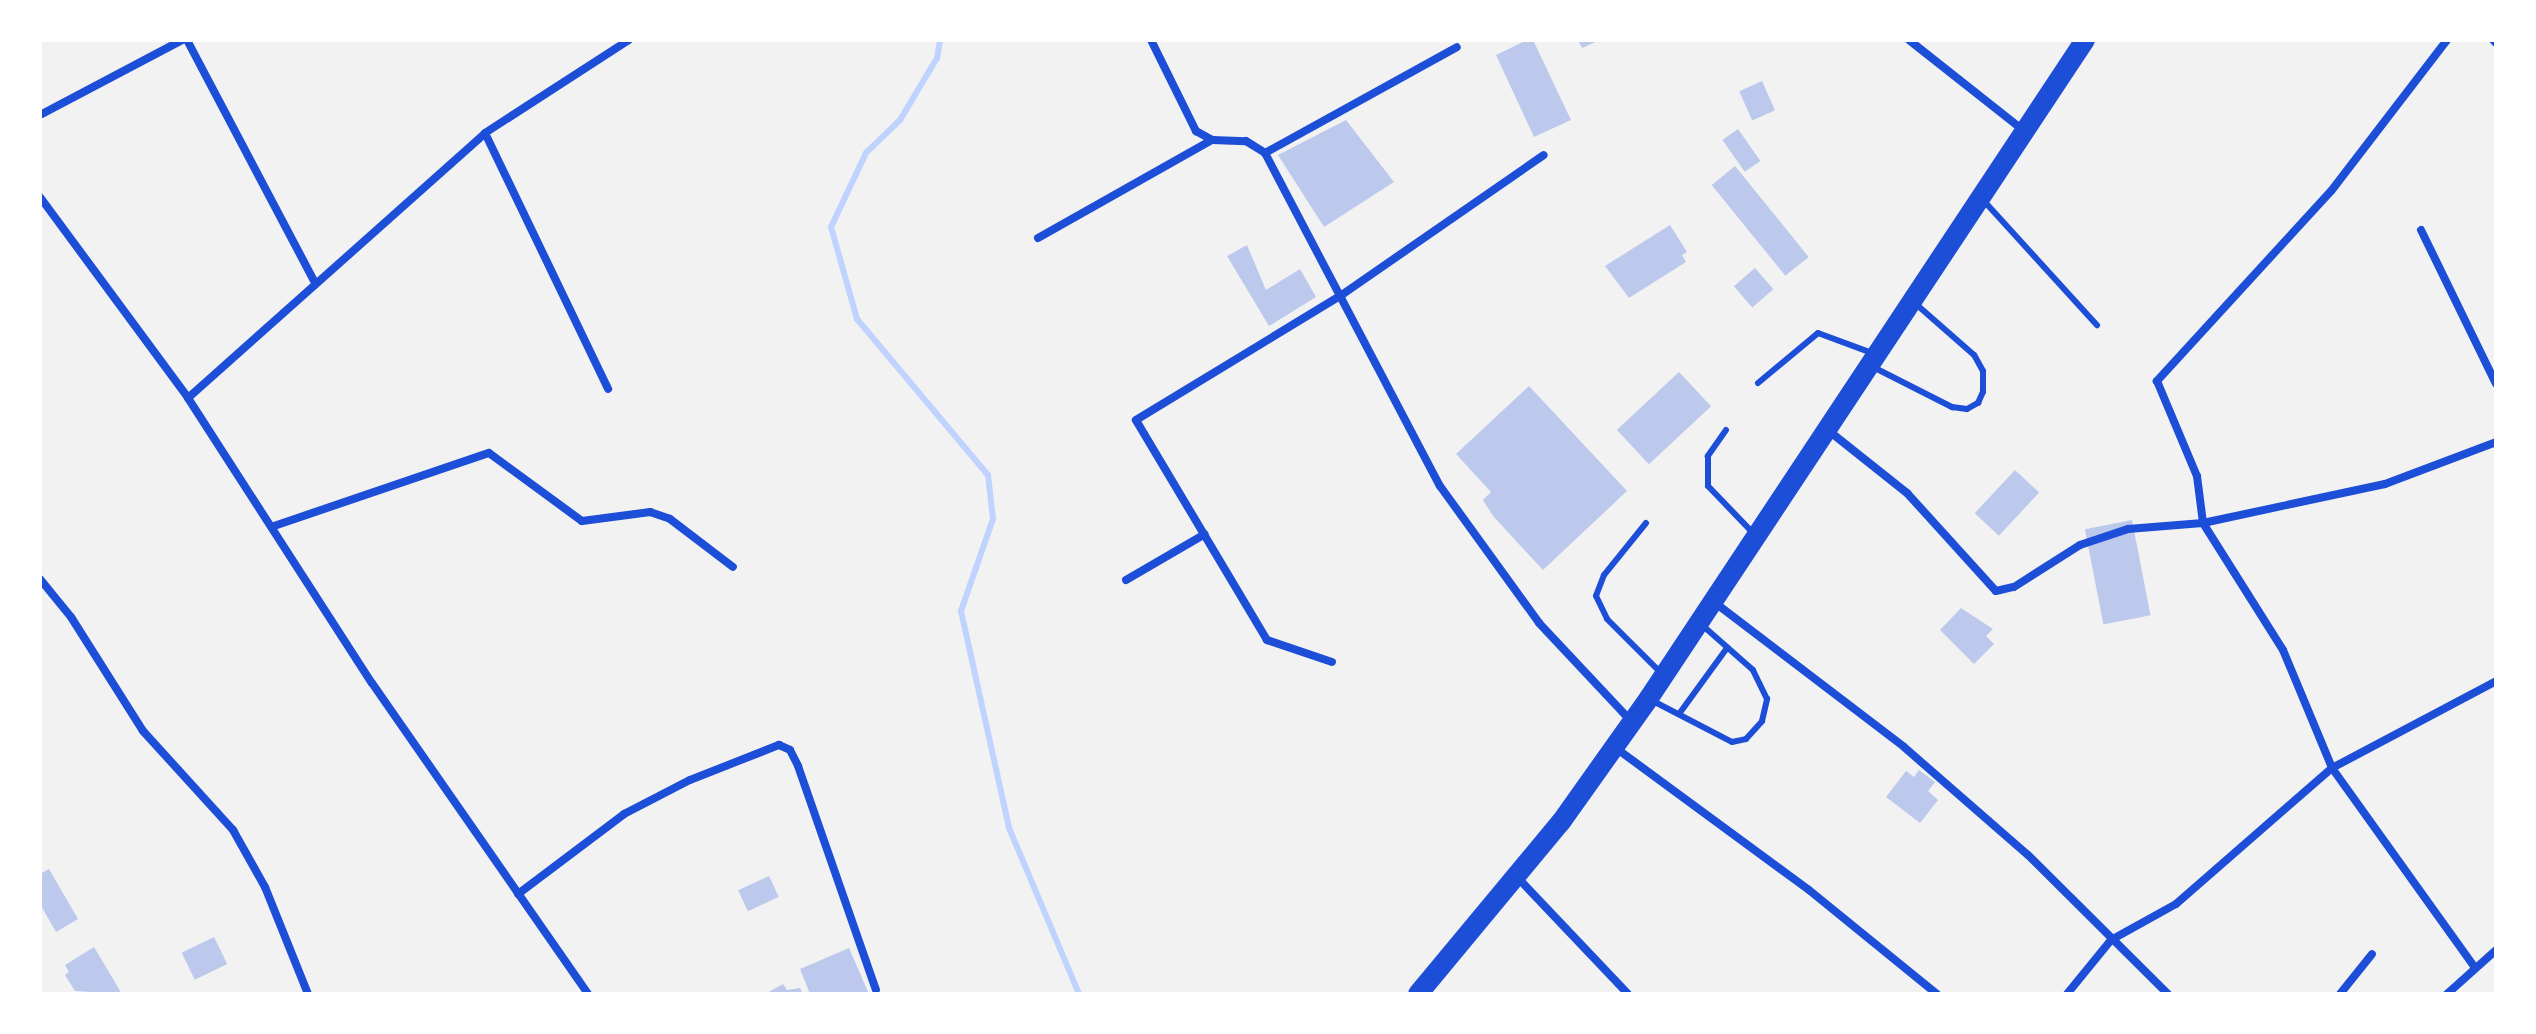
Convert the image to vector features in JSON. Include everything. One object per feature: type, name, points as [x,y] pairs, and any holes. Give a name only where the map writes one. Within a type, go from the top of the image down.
[{"type":"main road","points":[[1418,994],[1513,873],[1561,822],[1649,698],[1910,299],[2085,40]]},
{"type":"street","points":[[40,115],[185,40],[314,281]]},
{"type":"street","points":[[188,398],[314,281],[485,133],[629,40]]},
{"type":"street","points":[[1151,40],[1196,131],[1212,140],[1246,141],[1265,153],[1343,294],[1440,486],[1539,623],[1631,721]]},
{"type":"street","points":[[1909,40],[2023,131]]},
{"type":"street","points":[[2447,40],[2331,191],[2157,381],[2197,476],[2203,523],[2283,650],[2332,768],[2475,968]]},
{"type":"street","points":[[1265,153],[1457,47]]},
{"type":"street","points":[[485,133],[608,389]]},
{"type":"street","points":[[1038,238],[1212,140]]},
{"type":"street","points":[[1332,662],[1267,640],[1136,420],[1343,294],[1544,155]]},
{"type":"street","points":[[40,197],[188,398],[274,526],[372,683],[588,994]]},
{"type":"street","points":[[2421,230],[2496,384]]},
{"type":"street","points":[[1827,430],[1907,493],[1996,591],[2014,587],[2080,545],[2128,529],[2203,523],[2385,484],[2496,442]]},
{"type":"street","points":[[274,526],[489,453],[582,521],[650,512],[670,519],[733,567]]},
{"type":"street","points":[[1126,580],[1205,534]]},
{"type":"street","points":[[40,579],[71,617],[143,731],[233,830],[265,887],[308,994]]},
{"type":"street","points":[[1713,602],[1904,747],[2028,855],[2168,994]]},
{"type":"street","points":[[2067,994],[2111,940],[2176,904],[2332,768],[2496,681]]},
{"type":"street","points":[[518,894],[624,814],[690,780],[779,745],[790,750],[798,766],[876,990]]},
{"type":"street","points":[[1613,746],[1809,890],[1937,994]]},
{"type":"street","points":[[1513,873],[1628,994]]},
{"type":"street","points":[[2447,994],[2496,950]]},
{"type":"street","points":[[2340,994],[2372,954]]},
{"type":"lane","points":[[1979,195],[2097,325]]},
{"type":"lane","points":[[1758,383],[1818,333],[1872,359],[1952,407],[1967,409],[1978,403],[1983,371],[1974,355],[1910,299]]},
{"type":"lane","points":[[1726,430],[1708,456],[1708,486],[1755,535]]},
{"type":"lane","points":[[1646,523],[1604,575],[1596,596],[1607,619],[1664,675]]},
{"type":"lane","points":[[1649,698],[1732,742],[1746,739],[1762,721],[1767,699],[1753,670],[1700,622]]},
{"type":"lane","points":[[1679,714],[1727,648]]},
{"type":"building","points":[[1533,40],[1571,120],[1534,137],[1496,55]]},
{"type":"building","points":[[1578,40],[1600,40],[1582,48]]},
{"type":"building","points":[[1762,81],[1775,110],[1752,120],[1739,91]]},
{"type":"building","points":[[1346,120],[1394,182],[1324,227],[1278,155]]},
{"type":"building","points":[[1738,129],[1760,161],[1745,172],[1722,140]]},
{"type":"building","points":[[1735,166],[1809,257],[1785,276],[1712,185]]},
{"type":"building","points":[[1670,225],[1687,252],[1682,255],[1686,262],[1629,298],[1605,266]]},
{"type":"building","points":[[1247,245],[1266,290],[1300,269],[1316,297],[1269,326],[1227,256]]},
{"type":"building","points":[[1755,268],[1773,289],[1752,308],[1734,286]]},
{"type":"building","points":[[1679,372],[1711,406],[1649,464],[1617,430]]},
{"type":"building","points":[[1529,386],[1627,491],[1543,570],[1493,516],[1483,500],[1491,492],[1456,454]]},
{"type":"building","points":[[2015,470],[2039,493],[1999,536],[1975,513]]},
{"type":"building","points":[[2132,520],[2151,615],[2103,624],[2085,529]]},
{"type":"building","points":[[1961,608],[1993,629],[1986,636],[1994,644],[1974,664],[1940,630]]},
{"type":"building","points":[[1919,770],[1935,782],[1928,791],[1938,800],[1920,823],[1886,797],[1906,771],[1914,777]]},
{"type":"building","points":[[49,869],[78,919],[56,932],[40,904],[40,874]]},
{"type":"building","points":[[769,876],[779,897],[748,911],[738,890]]},
{"type":"building","points":[[214,937],[227,964],[195,980],[182,953]]},
{"type":"building","points":[[94,947],[122,994],[75,991],[65,975],[69,972],[65,965]]},
{"type":"building","points":[[849,948],[869,994],[810,994],[800,969]]},
{"type":"building","points":[[783,984],[787,990],[800,988],[803,994],[765,994]]},
{"type":"waterway","points":[[940,40],[937,58],[900,120],[866,153],[831,227],[857,319],[988,475],[993,519],[961,611],[1009,828],[1079,994]]}]
